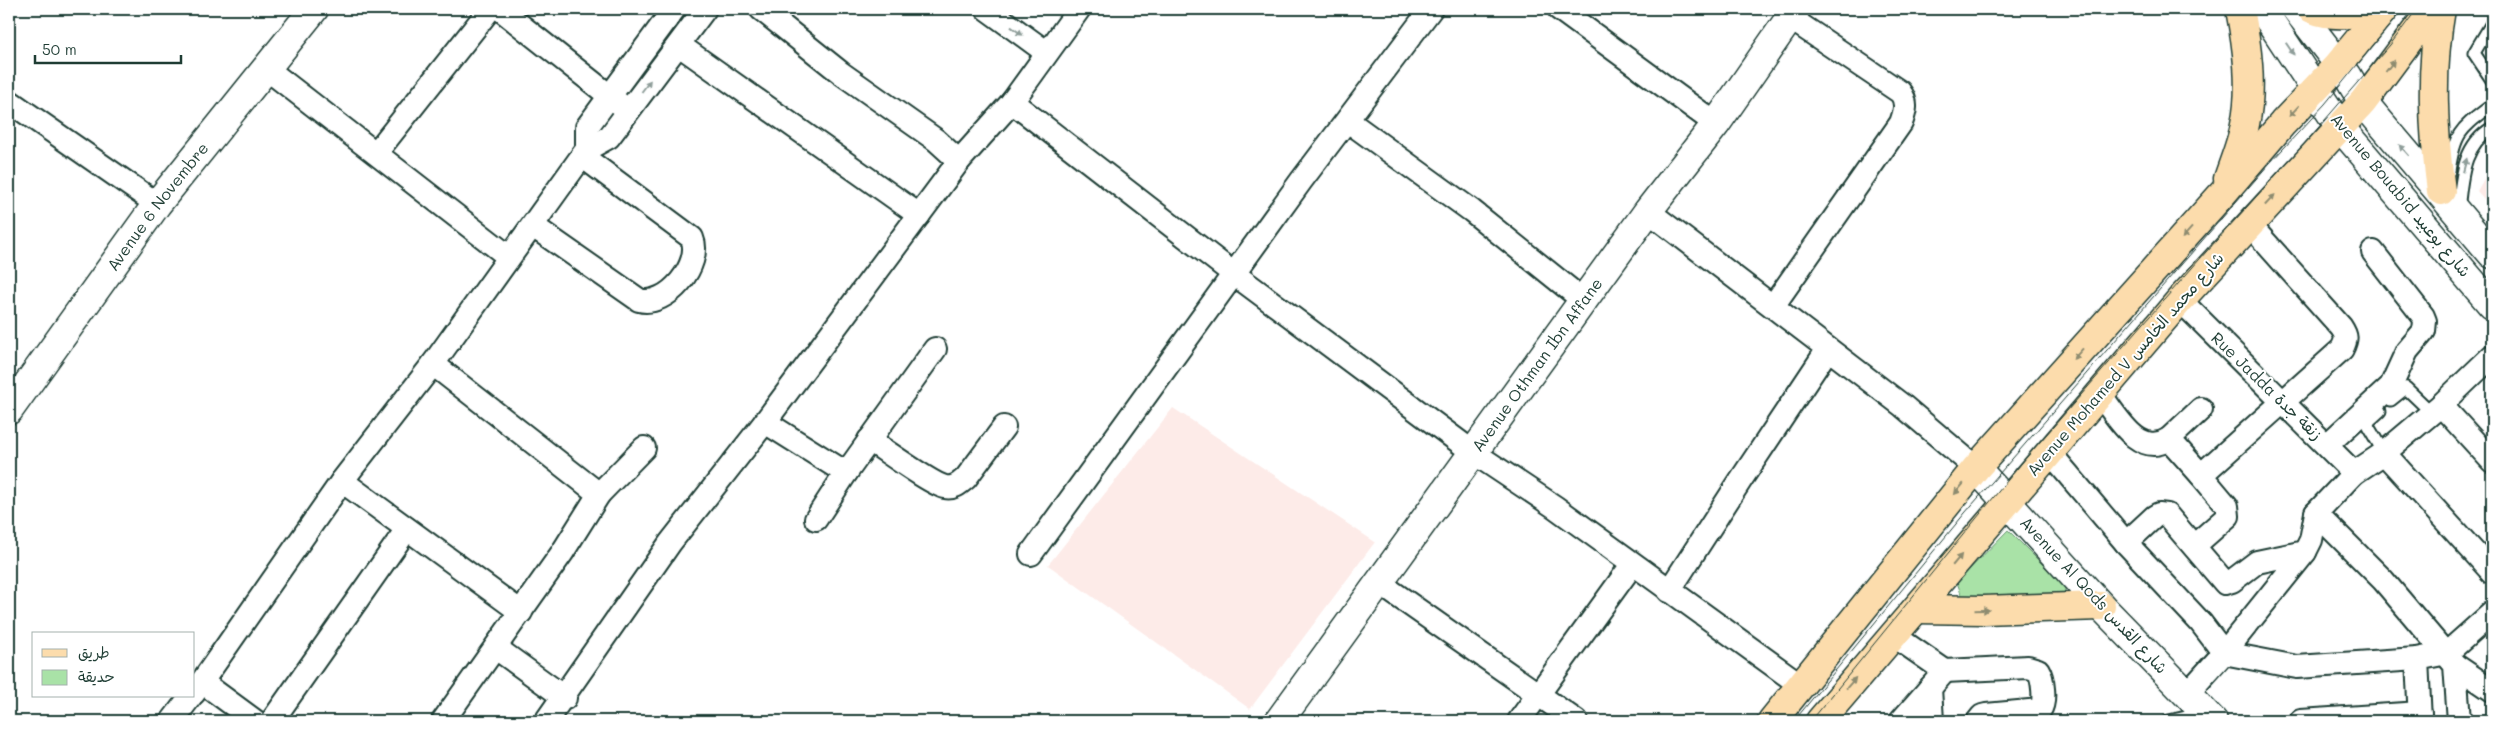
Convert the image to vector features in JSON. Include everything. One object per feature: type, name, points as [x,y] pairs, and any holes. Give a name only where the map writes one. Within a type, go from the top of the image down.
[{"type":"main road","points":[[2224,192],[2246,116],[2248,68],[2240,9]]},
{"type":"main road","points":[[2312,9],[2332,14],[2365,12],[2374,9]]},
{"type":"main road","points":[[1772,721],[1976,468],[2315,88],[2338,65],[2384,9]]},
{"type":"main road","name":"Avenue Mohamed V شارع محمد الخامس","points":[[1820,721],[2180,300],[2248,224],[2363,102],[2432,9]]},
{"type":"main road","points":[[2441,9],[2436,39],[2433,99],[2434,138],[2448,200]]},
{"type":"main road","points":[[1916,610],[2102,606]]},
{"type":"street","name":"Avenue 6 Novembre","points":[[9,410],[157,204],[314,9]]},
{"type":"street","points":[[376,154],[490,9]]},
{"type":"street","points":[[500,9],[627,110]]},
{"type":"street","points":[[584,153],[587,127],[674,9]]},
{"type":"street","points":[[255,721],[196,690],[342,481],[433,364],[584,153],[609,137],[627,110],[705,9]]},
{"type":"street","points":[[761,9],[841,73],[936,140],[959,161]]},
{"type":"street","points":[[987,9],[1046,52]]},
{"type":"street","points":[[546,721],[564,698],[670,543],[765,422],[959,161],[1012,102],[1046,52],[1079,9]]},
{"type":"street","points":[[1031,554],[1301,181],[1431,9]]},
{"type":"street","points":[[1559,9],[1716,124]]},
{"type":"street","name":"Avenue Bouabid شارع بوعبيد","points":[[2262,9],[2340,126],[2492,305]]},
{"type":"street","name":"Avenue Bouabid شارع بوعبيد","points":[[2296,9],[2347,75],[2363,102],[2492,254]]},
{"type":"street","points":[[1773,306],[1901,123],[1905,108],[1905,101],[1900,92],[1793,14]]},
{"type":"street","name":"Avenue Othman Ibn Affane","points":[[1289,718],[1378,582],[1474,453],[1648,210],[1716,124],[1793,14]]},
{"type":"street","points":[[679,45],[919,215]]},
{"type":"street","points":[[267,69],[509,257]]},
{"type":"street","points":[[9,101],[157,204]]},
{"type":"street","points":[[1012,102],[1234,274],[1474,453],[1555,507],[1632,565],[1802,686]]},
{"type":"street","points":[[1348,121],[1472,210],[1584,301]]},
{"type":"street","points":[[533,226],[624,292],[643,302],[651,302],[662,297],[675,286],[686,271],[695,251],[692,238],[584,153]]},
{"type":"street","points":[[1648,210],[1904,406],[1976,468]]},
{"type":"street","points":[[2201,475],[2284,403],[2342,349],[2347,340],[2346,335],[2248,224]]},
{"type":"street","points":[[2327,445],[2392,386],[2407,352],[2422,336],[2425,321],[2400,284],[2373,252]]},
{"type":"street","name":"Rue Jadda زنقة جدة","points":[[2180,300],[2354,473]]},
{"type":"street","points":[[816,519],[869,440],[935,349]]},
{"type":"street","points":[[1669,591],[1828,349]]},
{"type":"street","points":[[2203,712],[2224,653],[2305,552],[2311,540],[2316,513],[2354,473],[2384,453],[2492,356]]},
{"type":"street","points":[[433,364],[599,494]]},
{"type":"street","points":[[2100,394],[2140,442],[2154,445],[2169,439],[2201,409]]},
{"type":"street","points":[[2436,408],[2492,461]]},
{"type":"street","points":[[765,422],[846,473]]},
{"type":"street","points":[[869,440],[935,483],[948,488],[958,485],[966,478],[1004,427]]},
{"type":"street","points":[[2169,439],[2227,506],[2228,516],[2194,546]]},
{"type":"street","points":[[443,721],[562,553],[599,494],[644,448]]},
{"type":"street","points":[[2050,453],[2126,543],[2201,623],[2224,653],[2296,666],[2417,659],[2451,659],[2492,613]]},
{"type":"street","points":[[2384,453],[2492,572]]},
{"type":"street","name":"Avenue Al Qods شارع القدس","points":[[1976,468],[2102,606],[2203,712]]},
{"type":"street","points":[[342,481],[521,612]]},
{"type":"street","points":[[2126,543],[2154,517],[2163,513],[2171,517],[2225,583],[2232,581],[2257,562],[2305,552]]},
{"type":"street","points":[[2316,513],[2383,580],[2451,659],[2492,690]]},
{"type":"street","points":[[272,721],[407,529]]},
{"type":"street","points":[[1519,721],[1632,565]]},
{"type":"street","points":[[1378,582],[1576,721]]},
{"type":"street","points":[[1893,635],[1945,671],[2028,667],[2038,670],[2044,704],[2040,710],[1982,716],[1978,721]]},
{"type":"street","points":[[496,648],[564,698]]},
{"type":"street","points":[[2301,721],[2420,717],[2417,659]]},
{"type":"street","points":[[2451,659],[2459,721]]},
{"type":"street","points":[[1901,721],[1945,671]]},
{"type":"street","points":[[1930,688],[1932,721]]},
{"type":"street","points":[[172,721],[190,698]]},
{"type":"lane","points":[[2492,23],[2474,53],[2492,80]]},
{"type":"lane","points":[[2448,200],[2455,138],[2463,128],[2492,105]]},
{"type":"lane","points":[[2448,200],[2469,151],[2479,138],[2492,128]]},
{"type":"lane","points":[[2384,453],[2369,429],[2368,424],[2402,389],[2407,389],[2436,408]]},
{"type":"lane","points":[[2169,721],[2203,712]]},
{"type":"shaded area","points":[[2492,165],[2492,208],[2477,191]]},
{"type":"shaded area","points":[[1173,408],[1375,542],[1250,709],[1048,565]]},
{"type":"green space","points":[[2008,530],[2065,587],[2065,595],[1962,597],[1957,582]]},
{"type":"tram line","points":[[1794,721],[1965,513],[2269,164],[2325,104],[2403,9]]},
{"type":"tram line","points":[[1811,721],[2025,459],[2206,252],[2305,143],[2390,45],[2417,9]]}]
